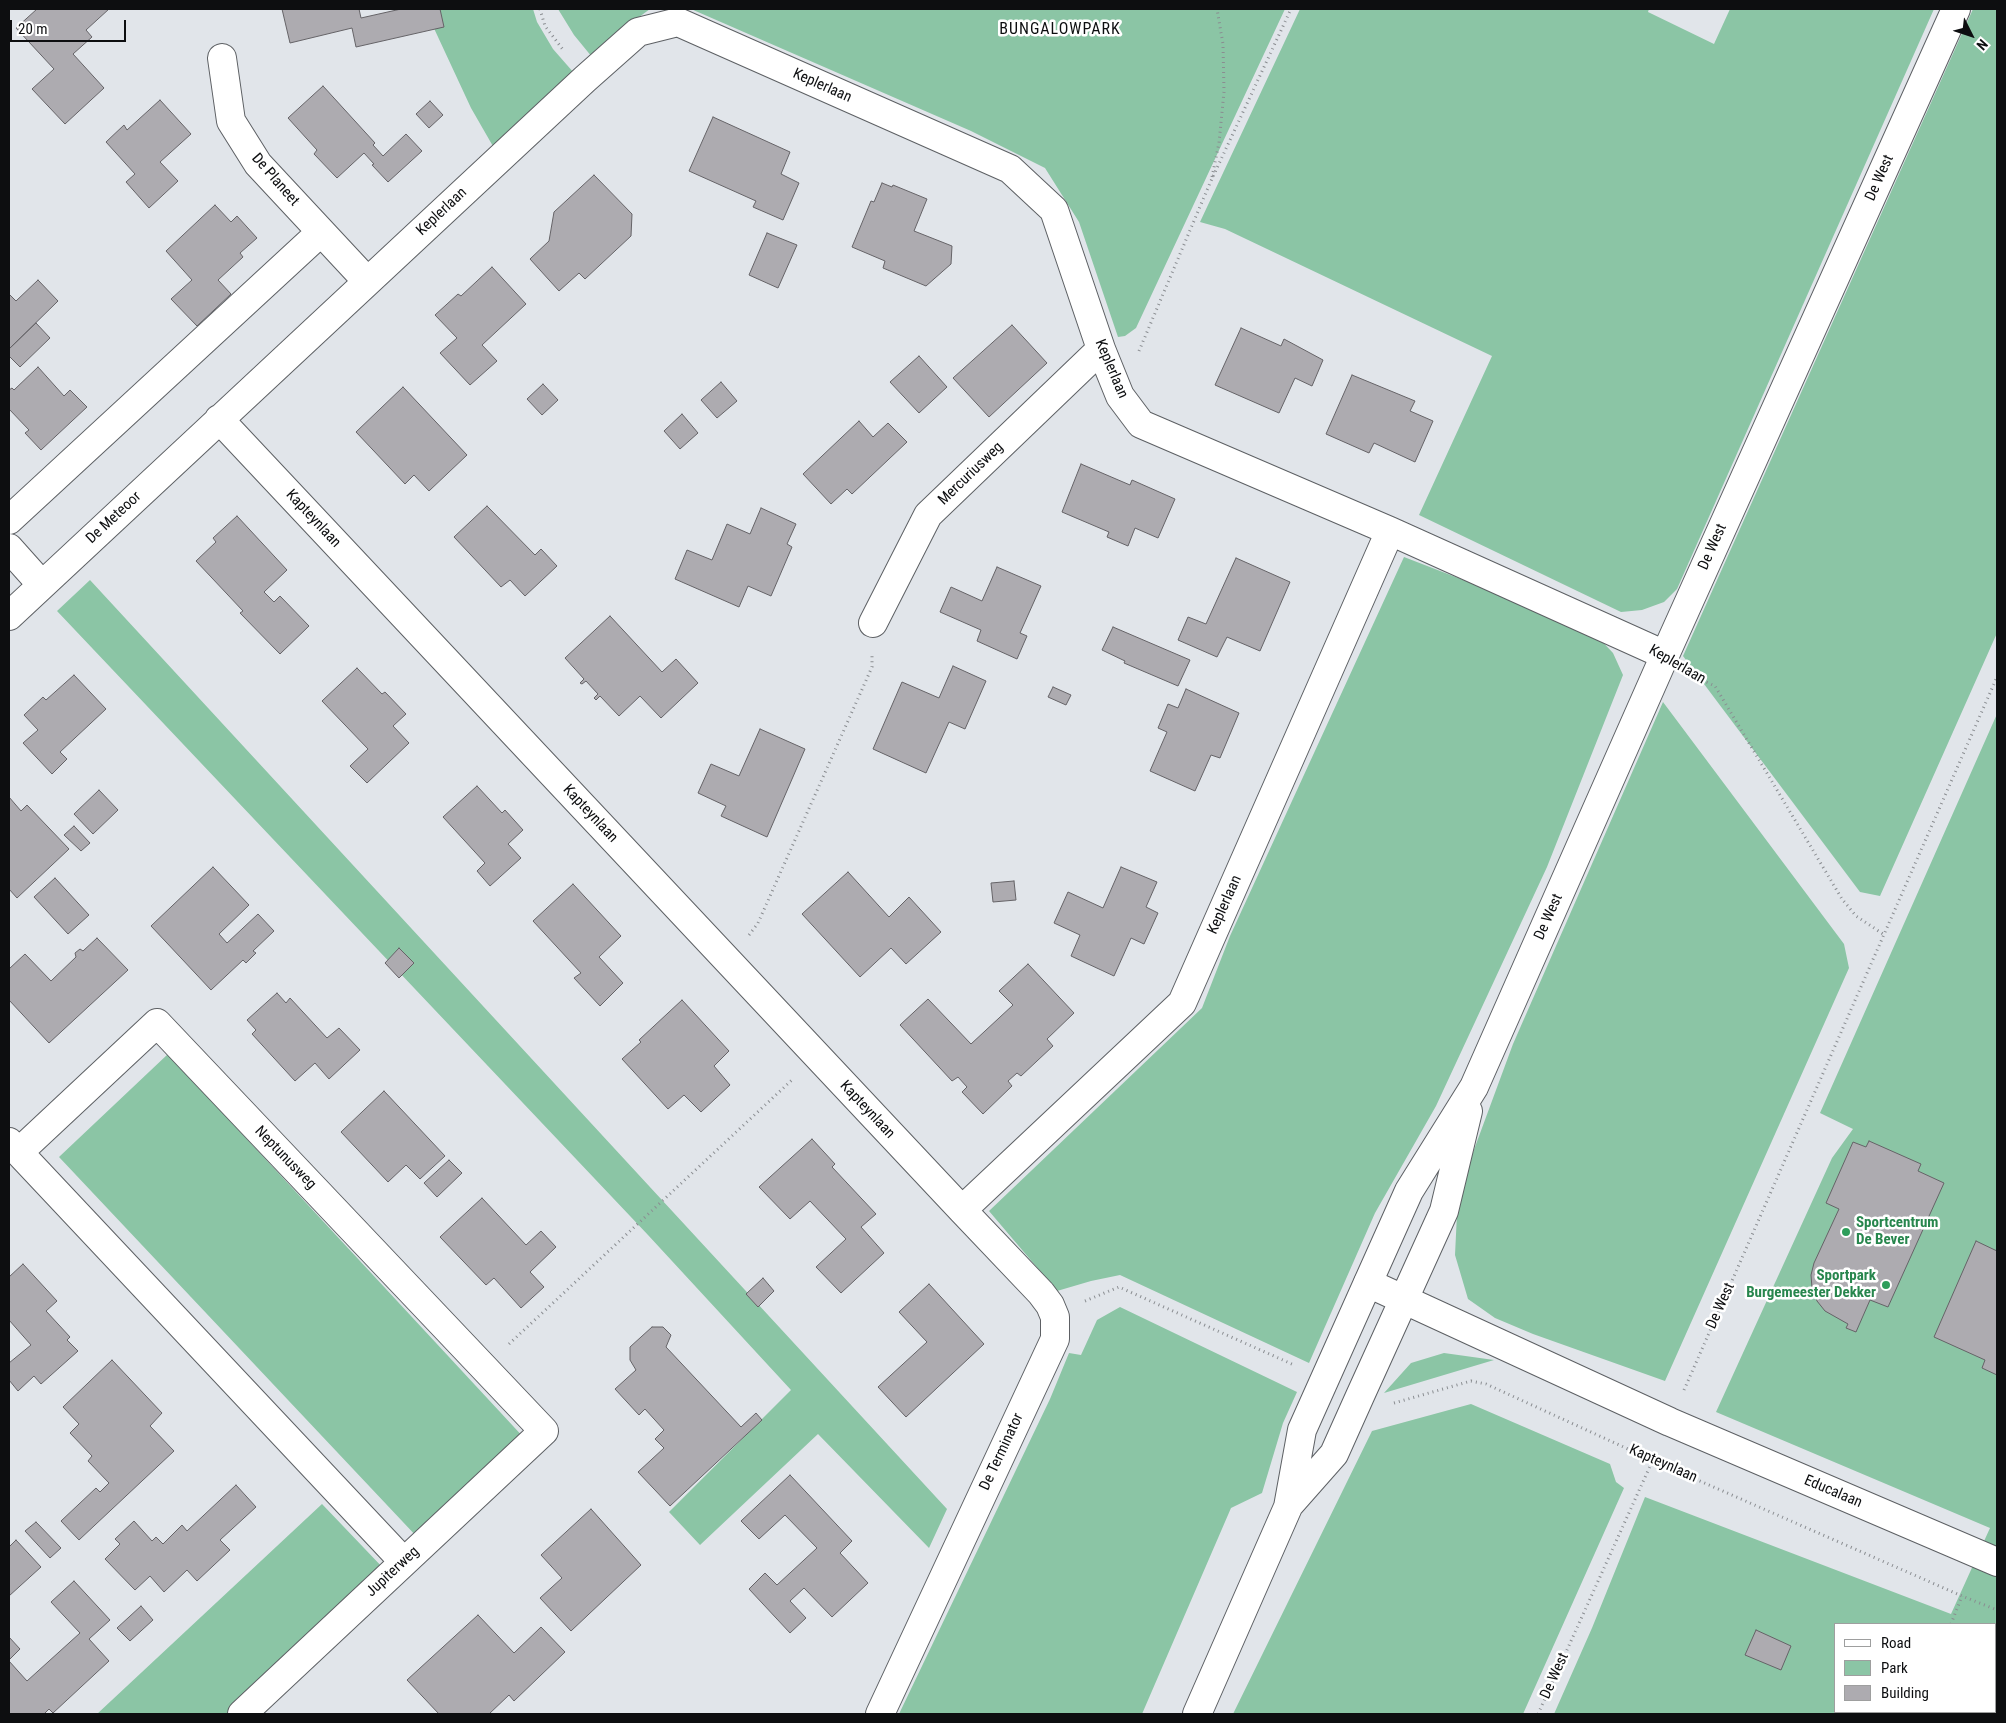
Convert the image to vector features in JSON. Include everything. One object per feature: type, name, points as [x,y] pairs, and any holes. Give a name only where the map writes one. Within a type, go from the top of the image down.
[{"type":"street","name":"De West","points":[[1197,1714],[1288,1507],[1302,1430],[1409,1192],[1474,1087],[1665,655],[1956,9]]},
{"type":"street","name":"Keplerlaan","points":[[219,419],[638,32],[678,22],[1010,168],[1054,210],[1102,350],[1120,396],[1141,424],[1390,531],[1665,655]]},
{"type":"street","name":"De Planeet","points":[[222,58],[231,121],[258,164],[367,281]]},
{"type":"street","points":[[9,520],[321,232]]},
{"type":"street","name":"Mercuriusweg","points":[[874,623],[928,515],[1102,350]]},
{"type":"street","name":"De Meteoor","points":[[9,616],[219,419]]},
{"type":"street","name":"Kapteynlaan","points":[[219,419],[962,1210]]},
{"type":"street","name":"Keplerlaan","points":[[962,1210],[1182,1003],[1390,531]]},
{"type":"street","points":[[9,548],[42,585]]},
{"type":"street","name":"Neptunusweg","points":[[404,1562],[14,1147],[157,1023],[544,1431]]},
{"type":"street","name":"De West","points":[[1288,1507],[1334,1454],[1444,1211],[1474,1087]]},
{"type":"street","points":[[962,1210],[1041,1292],[1056,1317]]},
{"type":"street","points":[[1368,1283],[1403,1301],[1670,1422]]},
{"type":"street","name":"De Terminator","points":[[880,1714],[1055,1338],[1056,1317]]},
{"type":"street","name":"Educalaan","points":[[1670,1422],[1997,1562]]},
{"type":"street","name":"Jupiterweg","points":[[242,1714],[544,1431]]},
{"type":"path","points":[[540,9],[545,26],[585,79]]},
{"type":"path","points":[[1210,183],[1219,143],[1224,92],[1223,44],[1217,9]]},
{"type":"path","points":[[1120,396],[1210,183],[1291,9]]},
{"type":"path","points":[[728,961],[758,923],[872,667],[874,623]]},
{"type":"path","name":"Keplerlaan","points":[[1665,655],[1682,671],[1715,686],[1842,898],[1856,916],[1883,934]]},
{"type":"path","name":"De West","points":[[1538,1714],[1670,1422],[1997,676]]},
{"type":"path","points":[[484,1368],[817,1056]]},
{"type":"path","points":[[1056,1317],[1101,1293],[1119,1287],[1325,1380]]},
{"type":"path","name":"Kapteynlaan","points":[[1360,1396],[1369,1400],[1392,1404],[1470,1381],[1486,1384],[1652,1460],[1997,1610]]},
{"type":"path","points":[[1950,1623],[1962,1596]]},
{"type":"green space","points":[[425,9],[533,9],[537,22],[553,49],[574,73],[494,148],[471,108]]},
{"type":"green space","points":[[558,9],[650,9],[616,34],[592,57],[574,35]]},
{"type":"green space","points":[[691,9],[1285,9],[1136,328],[1125,336],[1118,337],[1079,222],[1045,168],[971,131]]},
{"type":"green space","points":[[1300,9],[1649,9],[1648,12],[1714,44],[1730,9],[1934,9],[1677,589],[1664,602],[1642,610],[1621,612],[1419,515],[1492,356],[1225,229],[1200,222]]},
{"type":"green space","points":[[1973,9],[1997,9],[1997,633],[1880,896],[1860,892],[1683,656]]},
{"type":"green space","points":[[1404,557],[1577,624],[1598,637],[1613,653],[1623,675],[1547,867],[1436,1106],[1375,1213],[1309,1363],[1120,1275],[1057,1291],[989,1211],[1202,1008],[1230,936]]},
{"type":"green space","points":[[90,580],[947,1509],[929,1548],[818,1434],[700,1545],[669,1512],[791,1390],[648,1235],[57,611]]},
{"type":"green space","points":[[1663,702],[1844,944],[1849,968],[1665,1381],[1533,1334],[1495,1318],[1468,1299],[1455,1255],[1458,1193],[1513,1044]]},
{"type":"green space","points":[[1997,714],[1997,1714],[1554,1714],[1592,1628],[1645,1497],[1951,1614],[1990,1528],[1716,1412],[1832,1158],[1853,1129],[1820,1113]]},
{"type":"green space","points":[[168,1054],[526,1440],[419,1539],[59,1157]]},
{"type":"green space","points":[[1120,1307],[1297,1392],[1283,1423],[1262,1493],[1231,1508],[1142,1714],[899,1714],[1050,1399],[1069,1353],[1081,1355],[1097,1320]]},
{"type":"green space","points":[[1444,1353],[1494,1360],[1384,1393],[1411,1363]]},
{"type":"green space","points":[[1471,1404],[1610,1464],[1616,1482],[1624,1488],[1523,1714],[1233,1714],[1372,1431]]},
{"type":"green space","points":[[322,1504],[385,1570],[230,1714],[97,1714]]},
{"type":"building","points":[[37,9],[109,9],[86,30],[92,37],[73,54],[104,88],[65,124],[32,89],[54,69],[16,28]]},
{"type":"building","points":[[282,9],[359,9],[361,18],[401,9],[440,9],[444,27],[356,47],[352,28],[290,43]]},
{"type":"building","points":[[323,86],[375,143],[373,145],[383,156],[406,134],[422,151],[388,182],[364,153],[337,178],[314,154],[317,150],[288,118]]},
{"type":"building","points":[[160,100],[191,134],[160,162],[178,181],[149,208],[126,182],[135,174],[106,142],[124,125],[127,130]]},
{"type":"building","points":[[430,101],[443,115],[429,128],[416,114]]},
{"type":"building","points":[[713,117],[790,152],[781,174],[799,183],[783,220],[753,207],[756,201],[689,171]]},
{"type":"building","points":[[594,175],[632,214],[631,236],[585,279],[579,273],[559,291],[530,259],[549,241],[554,212]]},
{"type":"building","points":[[882,183],[892,187],[893,185],[927,199],[914,231],[952,246],[951,264],[926,286],[883,268],[885,261],[852,247],[871,201],[874,202]]},
{"type":"building","points":[[215,205],[231,222],[237,216],[257,238],[240,253],[243,257],[218,280],[231,294],[197,326],[171,299],[192,280],[166,251]]},
{"type":"building","points":[[767,233],[797,245],[778,288],[749,275]]},
{"type":"building","points":[[492,267],[526,304],[482,345],[497,361],[470,385],[440,353],[457,338],[435,315],[458,294],[461,296]]},
{"type":"building","points":[[38,280],[58,301],[9,349],[9,294],[16,301]]},
{"type":"building","points":[[36,323],[50,338],[20,367],[9,356],[9,349]]},
{"type":"building","points":[[1012,325],[1047,363],[989,417],[953,378]]},
{"type":"building","points":[[1241,328],[1281,346],[1284,339],[1323,360],[1312,386],[1295,378],[1279,413],[1215,385]]},
{"type":"building","points":[[919,356],[947,387],[919,413],[890,382]]},
{"type":"building","points":[[38,367],[64,396],[70,390],[87,407],[41,450],[25,433],[29,430],[9,409],[9,390],[12,388],[14,390]]},
{"type":"building","points":[[1352,375],[1415,401],[1410,411],[1433,421],[1415,462],[1374,443],[1369,453],[1326,434]]},
{"type":"building","points":[[721,382],[737,401],[717,418],[701,400]]},
{"type":"building","points":[[543,384],[558,400],[542,415],[527,399]]},
{"type":"building","points":[[403,387],[467,455],[429,491],[414,475],[405,484],[356,432]]},
{"type":"building","points":[[682,414],[698,433],[680,449],[664,431]]},
{"type":"building","points":[[859,421],[873,437],[888,423],[907,442],[852,494],[847,489],[831,504],[803,474]]},
{"type":"building","points":[[1081,464],[1130,485],[1132,480],[1175,499],[1158,538],[1135,528],[1128,546],[1107,537],[1109,532],[1062,512]]},
{"type":"building","points":[[487,506],[535,555],[541,549],[557,566],[525,596],[510,580],[501,587],[454,537]]},
{"type":"building","points":[[761,508],[796,524],[787,544],[792,547],[771,596],[748,586],[739,607],[675,579],[687,550],[712,560],[727,524],[750,534]]},
{"type":"building","points":[[237,516],[287,570],[264,592],[274,602],[280,596],[309,626],[280,654],[240,613],[243,611],[196,561],[216,542],[213,538]]},
{"type":"building","points":[[1236,558],[1290,582],[1260,651],[1227,637],[1217,657],[1178,640],[1188,617],[1206,624]]},
{"type":"building","points":[[997,567],[1041,586],[1020,633],[1027,636],[1017,659],[977,641],[981,630],[940,612],[951,587],[982,601]]},
{"type":"building","points":[[610,616],[662,672],[676,659],[698,683],[661,718],[640,696],[619,716],[600,696],[596,700],[594,698],[598,694],[586,681],[582,684],[580,683],[584,679],[565,658]]},
{"type":"building","points":[[1113,627],[1190,660],[1178,686],[1124,663],[1125,661],[1102,650]]},
{"type":"building","points":[[953,666],[986,681],[965,729],[949,722],[926,773],[873,749],[902,682],[939,698]]},
{"type":"building","points":[[357,668],[382,694],[385,692],[406,714],[393,726],[409,743],[367,783],[350,766],[368,749],[322,701]]},
{"type":"building","points":[[74,675],[106,709],[60,752],[67,759],[52,774],[23,743],[38,730],[24,715],[43,697],[46,700]]},
{"type":"building","points":[[1053,687],[1071,695],[1066,705],[1048,697]]},
{"type":"building","points":[[1186,689],[1239,713],[1220,758],[1211,755],[1195,791],[1150,771],[1167,732],[1158,728],[1168,704],[1178,708]]},
{"type":"building","points":[[760,729],[805,749],[767,837],[721,816],[726,806],[698,793],[711,764],[739,776]]},
{"type":"building","points":[[477,786],[502,813],[505,810],[523,830],[508,844],[521,858],[490,886],[477,871],[485,863],[443,817]]},
{"type":"building","points":[[99,790],[118,810],[93,834],[74,814]]},
{"type":"building","points":[[9,797],[21,811],[27,805],[69,849],[17,898],[9,889]]},
{"type":"building","points":[[74,826],[90,843],[81,851],[64,835]]},
{"type":"building","points":[[213,867],[249,905],[219,934],[227,943],[258,914],[274,931],[253,951],[256,953],[246,963],[243,960],[211,990],[151,926]]},
{"type":"building","points":[[1121,867],[1157,882],[1146,907],[1158,913],[1144,944],[1131,938],[1114,976],[1071,956],[1080,935],[1054,923],[1068,892],[1103,908]]},
{"type":"building","points":[[848,872],[889,917],[909,897],[941,932],[906,964],[891,948],[860,977],[802,914]]},
{"type":"building","points":[[55,878],[89,915],[68,934],[34,897]]},
{"type":"building","points":[[1014,881],[1016,900],[993,902],[991,883]]},
{"type":"building","points":[[573,884],[621,936],[599,957],[623,983],[600,1006],[574,978],[581,973],[533,921]]},
{"type":"building","points":[[97,938],[128,970],[49,1043],[9,1000],[9,969],[25,954],[51,981],[76,957],[75,953],[80,949],[83,951]]},
{"type":"building","points":[[399,948],[414,963],[399,978],[385,963]]},
{"type":"building","points":[[1028,964],[1074,1013],[1047,1039],[1053,1046],[1021,1076],[1017,1073],[1008,1081],[1012,1086],[983,1114],[962,1092],[967,1087],[958,1077],[952,1081],[900,1025],[928,999],[971,1044],[1013,1005],[999,991]]},
{"type":"building","points":[[277,993],[286,1003],[290,998],[327,1038],[339,1028],[360,1050],[329,1079],[315,1063],[295,1081],[252,1034],[256,1030],[247,1020]]},
{"type":"building","points":[[682,1000],[729,1051],[714,1066],[730,1085],[701,1112],[684,1095],[668,1109],[622,1059],[641,1042],[639,1040]]},
{"type":"building","points":[[384,1091],[445,1156],[420,1179],[406,1165],[388,1182],[341,1132]]},
{"type":"building","points":[[812,1139],[835,1164],[832,1167],[876,1214],[861,1227],[884,1253],[841,1293],[816,1267],[846,1239],[810,1201],[790,1219],[759,1187]]},
{"type":"building","points":[[1869,1141],[1921,1164],[1918,1171],[1944,1183],[1888,1307],[1870,1300],[1856,1332],[1846,1328],[1848,1324],[1825,1311],[1817,1301],[1812,1288],[1811,1275],[1814,1263],[1839,1209],[1826,1203],[1853,1142],[1866,1147]]},
{"type":"building","points":[[449,1160],[462,1173],[437,1197],[424,1183]]},
{"type":"building","points":[[482,1198],[526,1245],[541,1231],[556,1247],[530,1272],[544,1287],[521,1308],[494,1278],[486,1285],[440,1237]]},
{"type":"building","points":[[1976,1241],[1997,1251],[1997,1375],[1982,1368],[1985,1360],[1934,1337]]},
{"type":"building","points":[[23,1264],[57,1301],[46,1311],[70,1337],[67,1340],[78,1351],[41,1384],[34,1376],[18,1391],[9,1380],[9,1363],[31,1345],[9,1320],[9,1277]]},
{"type":"building","points":[[763,1278],[774,1291],[758,1307],[746,1294]]},
{"type":"building","points":[[929,1284],[984,1344],[906,1417],[878,1387],[927,1342],[899,1312]]},
{"type":"building","points":[[652,1327],[663,1327],[671,1335],[666,1347],[741,1427],[756,1413],[762,1420],[670,1506],[638,1472],[664,1448],[655,1439],[664,1430],[645,1409],[639,1415],[615,1389],[636,1370],[630,1360],[630,1347]]},
{"type":"building","points":[[112,1360],[162,1413],[150,1426],[174,1451],[79,1540],[61,1521],[96,1488],[100,1492],[109,1483],[88,1461],[92,1456],[70,1433],[79,1424],[63,1407]]},
{"type":"building","points":[[790,1475],[852,1541],[840,1553],[868,1583],[832,1617],[804,1588],[790,1601],[806,1618],[790,1633],[749,1589],[765,1573],[777,1585],[817,1548],[785,1515],[759,1539],[741,1521]]},
{"type":"building","points":[[236,1485],[256,1507],[220,1540],[230,1550],[197,1581],[187,1570],[164,1592],[150,1576],[135,1590],[105,1559],[120,1544],[115,1539],[134,1521],[152,1541],[156,1537],[163,1544],[182,1525],[187,1531]]},
{"type":"building","points":[[591,1509],[641,1565],[571,1631],[540,1598],[562,1578],[541,1555]]},
{"type":"building","points":[[36,1522],[61,1548],[50,1558],[25,1531]]},
{"type":"building","points":[[16,1540],[41,1567],[9,1596],[9,1547]]},
{"type":"building","points":[[74,1581],[110,1620],[89,1639],[109,1661],[53,1713],[49,1709],[44,1714],[9,1714],[9,1661],[27,1681],[80,1633],[51,1602]]},
{"type":"building","points":[[141,1606],[153,1620],[130,1641],[117,1628]]},
{"type":"building","points":[[478,1615],[514,1653],[541,1627],[565,1652],[514,1701],[509,1695],[489,1714],[439,1714],[407,1680]]},
{"type":"building","points":[[1756,1630],[1791,1646],[1781,1670],[1745,1655]]},
{"type":"building","points":[[9,1637],[20,1649],[9,1660]]},
{"type":"place","name":"Sportcentrum De Bever","points":[[1846,1232]]},
{"type":"place","name":"Sportpark Burgemeester Dekker","points":[[1886,1285]]},
{"type":"district","name":"BUNGALOWPARK","points":[[1060,30]]}]
